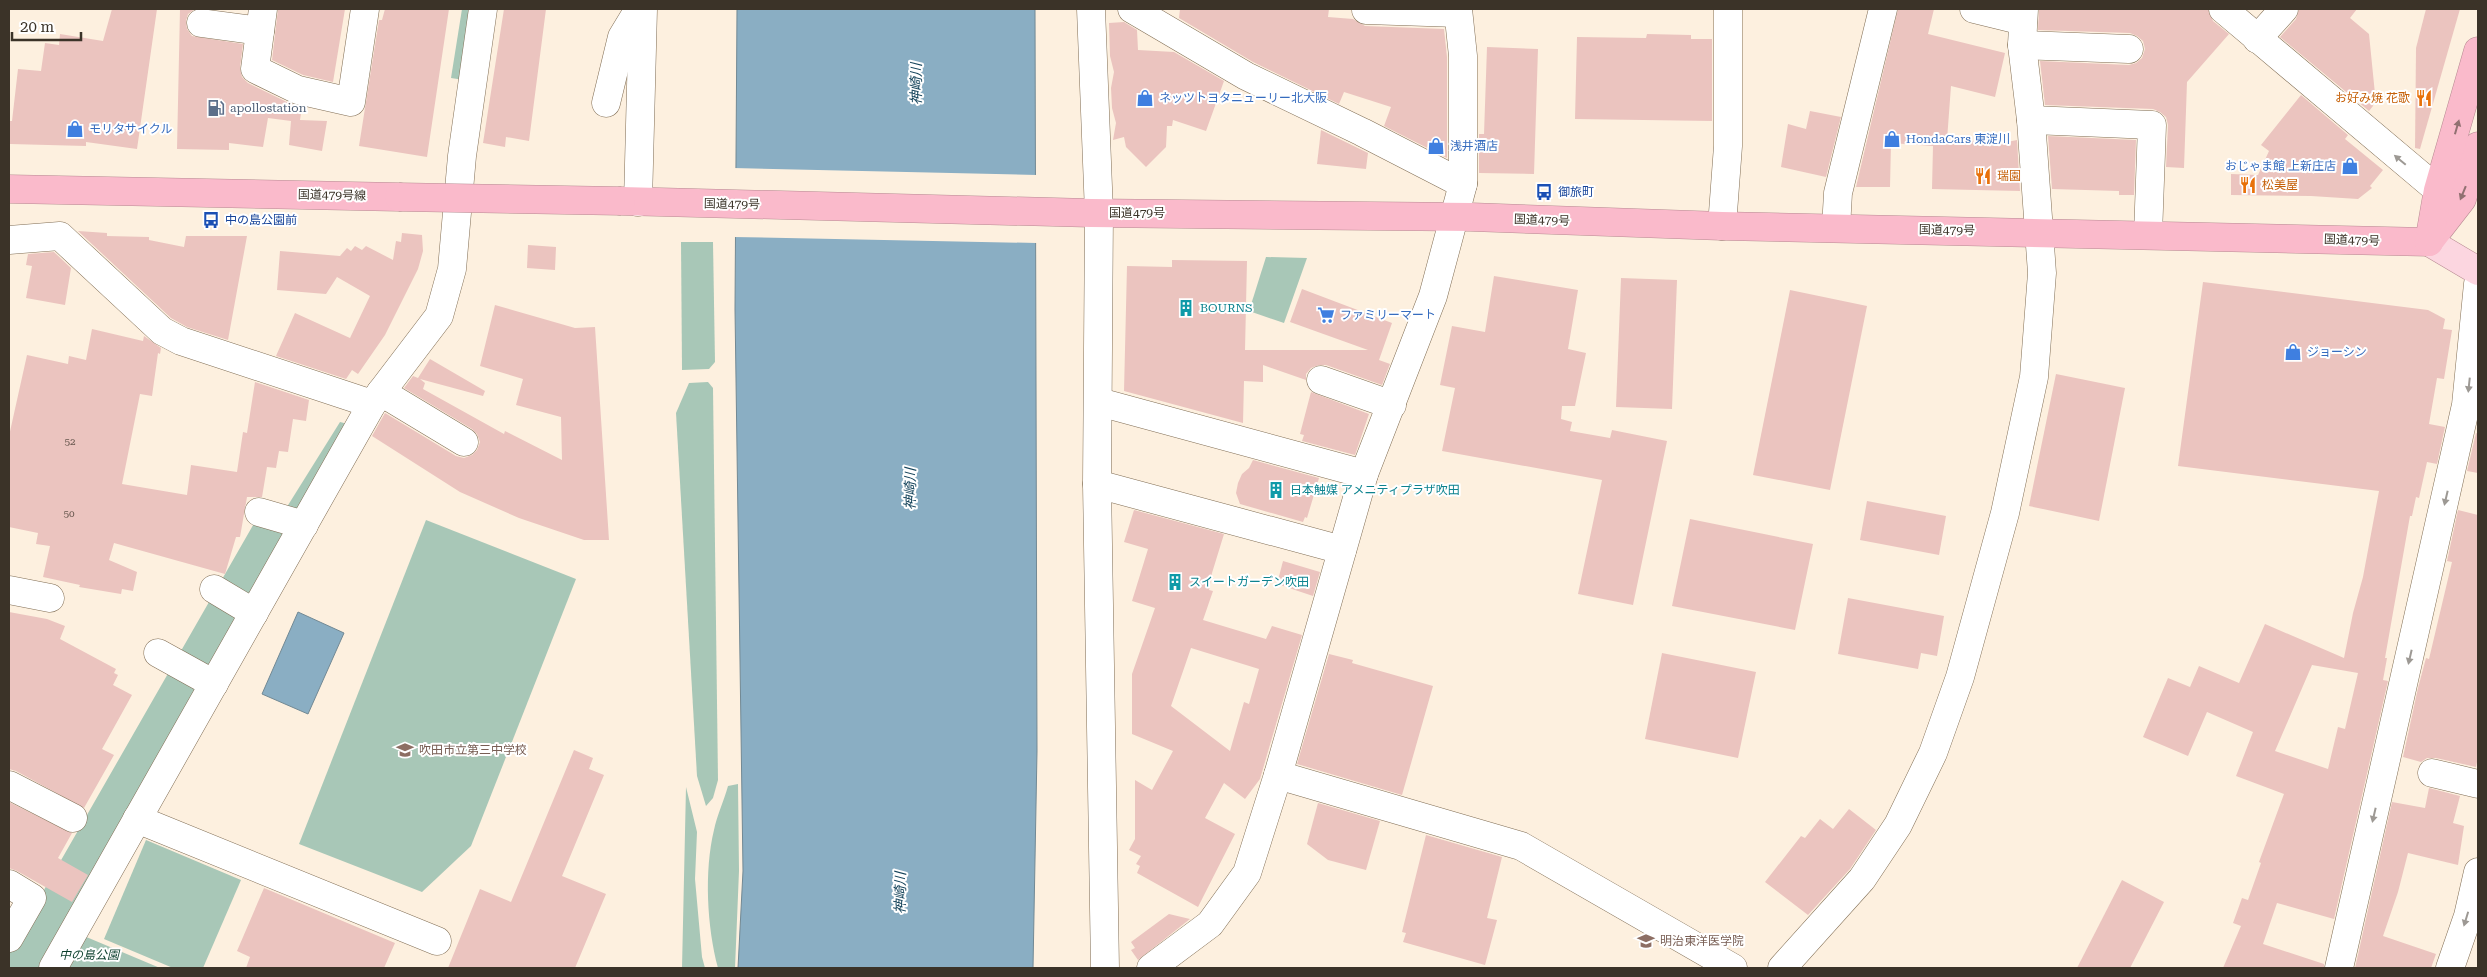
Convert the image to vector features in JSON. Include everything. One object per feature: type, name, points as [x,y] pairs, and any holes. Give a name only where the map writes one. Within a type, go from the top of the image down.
[{"type":"highway","points":[[2429,242],[2438,190],[2478,51]]},
{"type":"highway","points":[[2429,242],[2462,198],[2478,146]]},
{"type":"highway","name":"国道479号線","points":[[9,189],[638,202]]},
{"type":"highway","name":"国道479号","points":[[638,202],[1095,213],[1454,217],[1722,226],[2429,242]]},
{"type":"main road","points":[[2429,242],[2478,271]]},
{"type":"street","points":[[201,23],[261,20],[255,69],[298,90],[350,102],[364,9]]},
{"type":"street","points":[[53,968],[377,398],[439,316],[452,269],[462,156],[483,9]]},
{"type":"street","points":[[606,103],[622,37],[641,9]]},
{"type":"street","points":[[638,202],[641,9]]},
{"type":"street","points":[[1091,9],[1099,402],[1097,484],[1105,968]]},
{"type":"street","points":[[1132,9],[1170,29],[1246,76],[1362,132],[1463,184]]},
{"type":"street","points":[[1722,226],[1728,146],[1728,9]]},
{"type":"street","points":[[1836,228],[1838,193],[1883,9]]},
{"type":"street","points":[[1974,9],[2023,25],[2129,49]]},
{"type":"street","points":[[2223,9],[2438,190]]},
{"type":"street","points":[[2257,39],[2284,9]]},
{"type":"street","points":[[1151,968],[1210,924],[1247,873],[1278,775],[1364,474],[1433,296],[1463,184],[1463,56],[1458,11],[1366,10]]},
{"type":"street","points":[[1782,968],[1862,879],[1898,824],[1933,753],[1960,677],[2005,513],[2034,377],[2042,273],[2023,25]]},
{"type":"street","points":[[2031,120],[2152,126],[2148,235]]},
{"type":"street","points":[[9,240],[60,236],[162,331],[181,342],[377,398],[464,442]]},
{"type":"street","points":[[2339,968],[2463,423],[2478,284]]},
{"type":"street","points":[[1321,380],[1392,405]]},
{"type":"street","points":[[1099,402],[1364,474]]},
{"type":"street","points":[[1097,484],[1342,550]]},
{"type":"street","points":[[259,512],[304,525]]},
{"type":"street","points":[[214,589],[254,613]]},
{"type":"street","points":[[9,590],[50,598]]},
{"type":"street","points":[[158,653],[214,684]]},
{"type":"street","points":[[2432,773],[2478,784]]},
{"type":"street","points":[[1278,775],[1521,846],[1733,968]]},
{"type":"street","points":[[9,785],[73,818]]},
{"type":"street","points":[[138,818],[437,941]]},
{"type":"street","points":[[2450,968],[2468,916],[2478,872]]},
{"type":"street","points":[[9,884],[32,898],[9,938]]},
{"type":"green space","points":[[462,9],[476,9],[464,80],[451,78]]},
{"type":"green space","points":[[681,242],[713,242],[715,362],[709,369],[682,370]]},
{"type":"green space","points":[[1266,257],[1307,258],[1284,323],[1249,311]]},
{"type":"green space","points":[[708,382],[713,388],[718,780],[713,798],[706,806],[697,776],[676,413],[689,383]]},
{"type":"green space","points":[[340,422],[352,425],[42,968],[9,968],[9,951],[264,506],[285,510]]},
{"type":"green space","points":[[426,520],[576,579],[471,846],[422,892],[299,844]]},
{"type":"green space","points":[[738,784],[739,871],[735,968],[718,968],[709,917],[709,863],[715,824],[728,786]]},
{"type":"green space","points":[[686,787],[697,832],[695,879],[702,957],[705,968],[682,968]]},
{"type":"green space","points":[[146,840],[241,880],[203,968],[173,968],[104,939]]},
{"type":"green space","name":"中の島公園","points":[[84,936],[160,968],[65,968]]},
{"type":"water","name":"神崎川","points":[[737,9],[1035,9],[1037,751],[1033,968],[738,968],[743,871],[735,309]]},
{"type":"water","points":[[298,612],[344,633],[308,714],[262,694]]},
{"type":"pier","points":[[733,168],[1037,175],[1037,243],[733,237]]},
{"type":"building","points":[[112,9],[157,9],[137,149],[86,142],[86,146],[10,144],[10,121],[12,121],[18,69],[41,71],[45,43],[59,45],[60,34],[103,41]]},
{"type":"building","name":"apollostation","points":[[180,9],[195,9],[188,14],[186,21],[187,29],[192,36],[243,44],[240,68],[242,77],[248,83],[291,104],[302,107],[300,120],[327,121],[322,151],[289,145],[291,121],[268,118],[263,147],[229,143],[229,150],[177,149]]},
{"type":"building","points":[[278,9],[345,9],[333,82],[303,75],[272,60]]},
{"type":"building","points":[[385,9],[449,9],[427,157],[359,146],[379,20],[382,20]]},
{"type":"building","points":[[504,9],[546,9],[529,141],[506,137],[505,147],[483,143]]},
{"type":"building","points":[[1180,9],[1329,9],[1328,17],[1353,19],[1365,26],[1444,29],[1447,57],[1447,158],[1384,126],[1391,107],[1344,92],[1339,104],[1253,62],[1179,18]]},
{"type":"building","points":[[1898,9],[1934,9],[1928,34],[2005,53],[1995,97],[1951,86],[1947,140],[2007,142],[2017,140],[2020,191],[1932,189],[1933,146],[1891,143],[1890,187],[1856,187]]},
{"type":"building","points":[[2039,9],[2208,9],[2213,21],[2229,34],[2187,82],[2184,168],[2166,167],[2168,125],[2166,117],[2160,112],[2153,109],[2045,105],[2040,61],[2129,65],[2136,63],[2142,58],[2145,49],[2143,41],[2130,33],[2038,30]]},
{"type":"building","points":[[2299,9],[2357,9],[2350,18],[2369,34],[2375,94],[2373,106],[2369,111],[2280,37],[2296,19]]},
{"type":"building","points":[[2426,9],[2460,9],[2420,149],[2415,148],[2416,48]]},
{"type":"building","name":"ネッツトヨタニューリー北大阪","points":[[1124,22],[1137,30],[1138,50],[1174,52],[1224,81],[1206,131],[1173,120],[1172,126],[1167,126],[1166,147],[1146,167],[1126,147],[1124,137],[1113,140],[1116,123],[1112,108],[1111,88],[1114,72],[1110,56],[1109,23]]},
{"type":"building","points":[[1647,34],[1691,35],[1691,39],[1712,39],[1712,121],[1575,119],[1577,37],[1646,38]]},
{"type":"building","points":[[1487,47],[1538,49],[1534,174],[1479,173],[1479,134],[1484,134]]},
{"type":"building","points":[[2301,95],[2348,135],[2345,139],[2383,170],[2370,186],[2372,188],[2358,199],[2311,196],[2231,195],[2231,174],[2258,175],[2269,151],[2261,145]]},
{"type":"building","points":[[1810,111],[1841,117],[1826,177],[1781,167],[1788,124],[1806,129]]},
{"type":"building","points":[[1321,130],[1368,153],[1366,169],[1317,164]]},
{"type":"building","points":[[2048,136],[2136,140],[2134,195],[2119,195],[2119,191],[2052,189]]},
{"type":"building","points":[[78,231],[107,233],[107,236],[149,237],[149,240],[184,247],[186,236],[247,236],[228,340],[187,327],[171,318]]},
{"type":"building","points":[[402,233],[422,235],[423,251],[418,269],[385,335],[358,374],[352,370],[346,379],[276,356],[295,313],[350,338],[370,296],[337,277],[326,294],[277,290],[280,251],[340,256],[347,248],[351,251],[355,246],[362,250],[366,246],[393,260],[396,241],[401,242]]},
{"type":"building","points":[[528,245],[556,247],[555,270],[527,268]]},
{"type":"building","points":[[54,252],[71,268],[65,305],[26,298],[32,266],[26,265],[28,254]]},
{"type":"building","name":"BOURNS","points":[[1172,260],[1247,261],[1245,350],[1368,350],[1290,322],[1302,289],[1392,323],[1379,360],[1390,364],[1382,385],[1326,365],[1311,368],[1306,374],[1306,380],[1263,365],[1263,382],[1244,381],[1243,423],[1124,391],[1127,266],[1172,267]]},
{"type":"building","points":[[1494,276],[1578,290],[1568,349],[1586,353],[1575,406],[1562,406],[1561,419],[1572,422],[1570,431],[1610,438],[1612,430],[1667,441],[1633,605],[1578,594],[1602,480],[1442,451],[1455,388],[1440,385],[1452,326],[1485,332]]},
{"type":"building","points":[[1621,278],[1677,280],[1672,409],[1616,407]]},
{"type":"building","points":[[2203,282],[2428,310],[2445,319],[2443,329],[2452,330],[2444,379],[2437,378],[2429,424],[2445,427],[2437,464],[2427,462],[2419,498],[2416,497],[2412,516],[2410,516],[2385,658],[2387,658],[2383,680],[2388,681],[2334,919],[2277,903],[2263,944],[2324,964],[2324,968],[2223,968],[2241,926],[2233,923],[2242,898],[2248,900],[2261,863],[2259,862],[2284,794],[2236,776],[2253,732],[2207,712],[2188,756],[2143,737],[2168,678],[2190,687],[2199,666],[2239,683],[2265,624],[2344,658],[2353,613],[2363,577],[2379,491],[2178,466]],"holes":[[[2312,665],[2358,673],[2345,729],[2338,727],[2328,769],[2275,751]]]},
{"type":"building","points":[[1790,290],[1867,306],[1830,490],[1753,475]]},
{"type":"building","points":[[495,305],[575,328],[595,327],[609,540],[584,540],[519,518],[460,492],[372,436],[385,413],[456,456],[464,458],[472,455],[477,450],[480,442],[477,434],[472,429],[404,388],[413,376],[418,378],[430,359],[485,391],[483,396],[420,379],[425,383],[423,389],[504,434],[505,431],[562,460],[561,417],[516,405],[523,379],[480,366]]},
{"type":"building","points":[[92,329],[143,341],[144,336],[161,348],[160,354],[158,353],[152,396],[140,394],[122,484],[187,495],[191,465],[237,472],[243,432],[247,433],[255,382],[309,400],[306,421],[293,419],[288,452],[279,451],[276,468],[267,467],[262,497],[247,497],[240,537],[236,537],[225,574],[114,543],[109,560],[137,572],[133,591],[122,589],[121,594],[79,587],[80,585],[43,577],[50,546],[36,544],[38,533],[9,527],[9,436],[27,355],[68,364],[69,356],[86,360]]},
{"type":"building","points":[[2056,374],[2125,388],[2099,521],[2029,506]]},
{"type":"building","points":[[1311,392],[1369,414],[1355,455],[1302,441],[1304,435],[1300,434]]},
{"type":"building","points":[[2476,433],[2478,434],[2478,473],[2467,471]]},
{"type":"building","name":"日本触媒 アメニティプラザ吹田","points":[[1253,460],[1319,478],[1307,518],[1305,517],[1303,522],[1240,504],[1236,493],[1238,483],[1242,474],[1249,468]]},
{"type":"building","points":[[1867,501],[1946,516],[1939,555],[1860,540]]},
{"type":"building","points":[[1134,510],[1224,534],[1212,573],[1209,590],[1213,591],[1203,620],[1266,639],[1272,626],[1302,635],[1260,779],[1245,799],[1224,783],[1205,818],[1235,834],[1198,907],[1137,873],[1140,866],[1136,864],[1141,856],[1129,850],[1135,839],[1135,780],[1152,790],[1173,751],[1132,734],[1132,674],[1155,608],[1132,601],[1148,549],[1124,542]],"holes":[[[1191,648],[1259,669],[1249,704],[1244,702],[1230,751],[1171,706]]]},
{"type":"building","points":[[2458,510],[2478,515],[2478,757],[2476,767],[2436,758],[2427,758],[2421,762],[2403,757],[2418,688],[2426,658],[2429,659],[2452,562],[2447,561]]},
{"type":"building","points":[[1690,519],[1813,544],[1795,630],[1672,606]]},
{"type":"building","points":[[1283,561],[1320,572],[1313,596],[1277,584]]},
{"type":"building","points":[[1848,598],[1944,616],[1937,656],[1921,653],[1918,669],[1838,654]]},
{"type":"building","points":[[9,612],[47,619],[65,626],[60,639],[116,669],[114,673],[118,675],[113,685],[132,695],[102,749],[114,755],[84,808],[9,769]]},
{"type":"building","points":[[1662,653],[1756,672],[1738,758],[1645,739]]},
{"type":"building","points":[[1329,654],[1353,660],[1352,663],[1433,686],[1402,795],[1297,764]]},
{"type":"building","points":[[574,750],[593,758],[589,769],[604,775],[562,876],[606,894],[575,968],[448,968],[480,889],[511,902]]},
{"type":"building","points":[[2429,788],[2460,796],[2453,823],[2464,826],[2458,865],[2408,853],[2398,892],[2383,936],[2436,954],[2431,968],[2355,968],[2392,802],[2425,808]]},
{"type":"building","points":[[9,802],[72,833],[58,858],[88,875],[72,902],[9,868]]},
{"type":"building","points":[[1318,803],[1380,821],[1366,870],[1328,860],[1307,844]]},
{"type":"building","points":[[1849,809],[1876,830],[1850,869],[1808,915],[1765,882],[1801,836],[1805,838],[1820,819],[1833,829]]},
{"type":"building","points":[[1426,835],[1502,857],[1487,918],[1497,920],[1485,965],[1403,942],[1406,933],[1402,932]]},
{"type":"building","points":[[2122,880],[2164,902],[2130,968],[2077,968]]},
{"type":"building","points":[[264,888],[395,943],[384,968],[246,968],[250,957],[237,951]]},
{"type":"building","points":[[1169,914],[1190,919],[1138,960],[1131,950],[1135,948],[1131,942]]},
{"type":"place","name":"ネッツトヨタニューリー北大阪","points":[[1145,98]]},
{"type":"place","name":"お好み焼 花歌","points":[[2424,98]]},
{"type":"place","name":"apollostation","points":[[216,108]]},
{"type":"place","name":"モリタサイクル","points":[[75,129]]},
{"type":"place","name":"HondaCars 東淀川","points":[[1892,139]]},
{"type":"place","name":"浅井酒店","points":[[1436,146]]},
{"type":"place","name":"おじゃま館 上新庄店","points":[[2350,166]]},
{"type":"place","name":"瑞園","points":[[1983,176]]},
{"type":"place","name":"松美屋","points":[[2248,185]]},
{"type":"place","name":"御旅町","points":[[1544,192]]},
{"type":"place","name":"中の島公園前","points":[[211,220]]},
{"type":"place","name":"BOURNS","points":[[1186,308]]},
{"type":"place","name":"ファミリーマート","points":[[1326,315]]},
{"type":"place","name":"ジョーシン","points":[[2293,352]]},
{"type":"place","name":"日本触媒 アメニティプラザ吹田","points":[[1276,490]]},
{"type":"place","name":"スイートガーデン吹田","points":[[1175,582]]},
{"type":"place","name":"吹田市立第三中学校","points":[[405,750]]},
{"type":"place","name":"明治東洋医学院","points":[[1646,941]]}]
